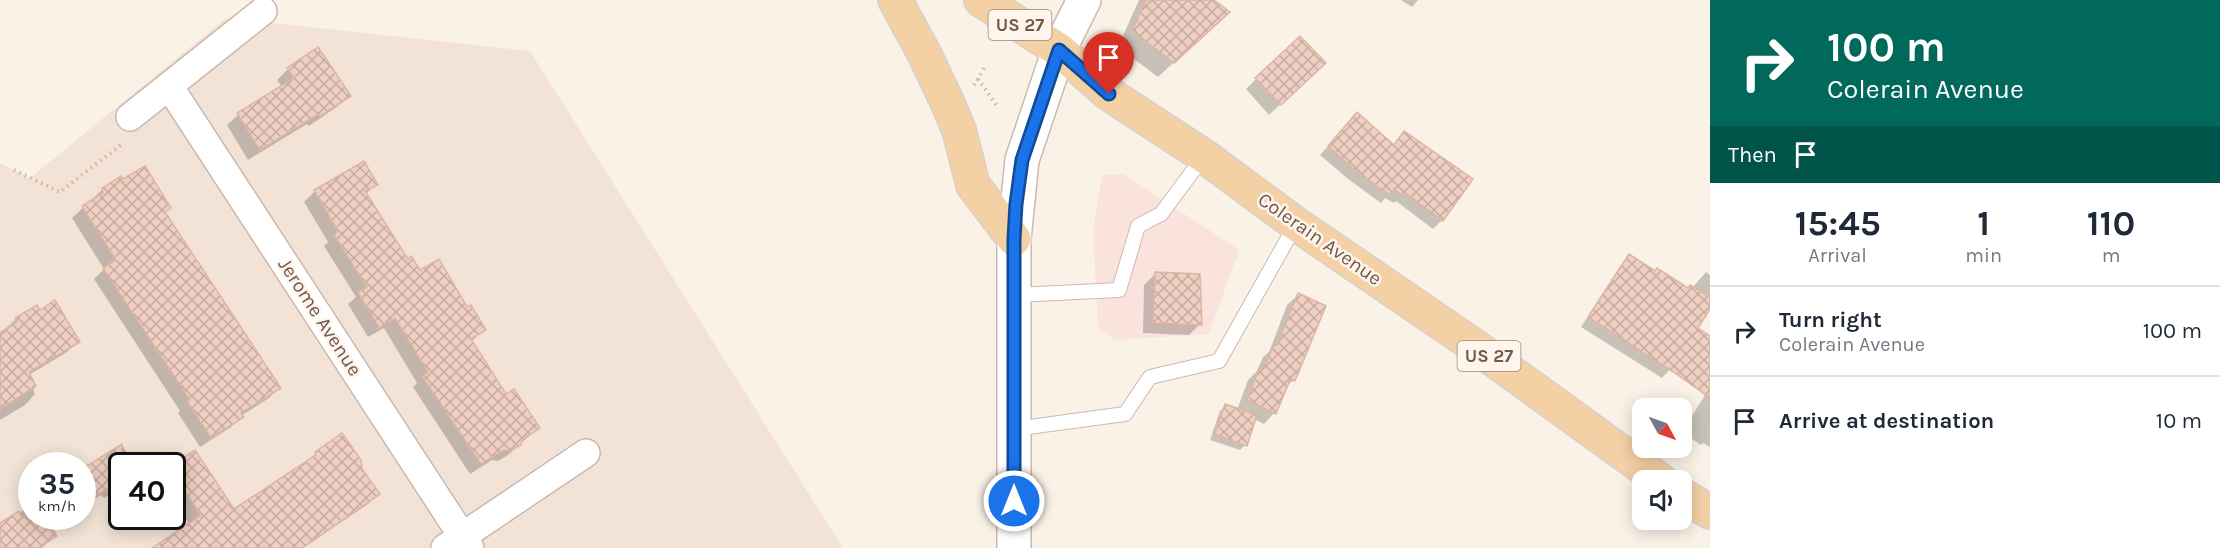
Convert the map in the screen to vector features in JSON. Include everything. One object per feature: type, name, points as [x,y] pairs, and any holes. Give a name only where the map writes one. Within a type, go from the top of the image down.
[{"type":"main road","points":[[895,0],[926,55],[949,106],[973,185],[1014,239]]},
{"type":"main road","name":"Colerain Avenue","points":[[981,0],[1059,50],[1109,94],[1204,156],[1296,224],[1476,347],[1646,470]]},
{"type":"main road","points":[[1692,501],[1710,512]]},
{"type":"street","points":[[1014,548],[1016,204],[1022,160],[1059,50],[1084,0]]},
{"type":"street","points":[[129,128],[170,86],[264,11]]},
{"type":"street","name":"Jerome Avenue","points":[[170,86],[459,544]]},
{"type":"street","points":[[459,544],[586,453]]},
{"type":"lane","points":[[1014,295],[1119,290],[1138,226],[1161,214],[1204,156]]},
{"type":"lane","points":[[1014,429],[1125,414],[1150,377],[1219,361],[1296,224]]},
{"type":"path","points":[[973,87],[986,65]]},
{"type":"path","points":[[978,79],[998,107]]},
{"type":"path","points":[[14,170],[60,192],[129,128]]},
{"type":"shaded area","points":[[226,18],[530,51],[843,548],[0,548],[0,163],[30,178]]},
{"type":"shaded area","points":[[1124,174],[1239,250],[1209,334],[1116,340],[1098,329],[1093,231],[1102,175]]},
{"type":"building","points":[[1146,0],[1214,0],[1230,12],[1174,63],[1132,31]]},
{"type":"building","points":[[1300,36],[1326,63],[1281,105],[1255,78]]},
{"type":"building","points":[[318,47],[351,96],[260,150],[237,113],[294,78],[287,68]]},
{"type":"building","points":[[1357,112],[1394,145],[1404,131],[1473,179],[1443,221],[1405,193],[1404,196],[1394,189],[1390,195],[1356,171],[1328,146]]},
{"type":"building","points":[[364,161],[378,185],[365,191],[408,259],[411,256],[420,270],[439,259],[467,307],[471,305],[486,330],[471,339],[506,394],[514,389],[540,428],[523,439],[521,445],[510,451],[504,450],[481,464],[422,376],[428,372],[395,318],[379,328],[358,292],[367,287],[334,235],[338,231],[314,190]]},
{"type":"building","points":[[145,166],[171,208],[165,212],[281,388],[241,413],[244,417],[211,438],[187,401],[190,400],[103,268],[116,260],[82,206],[103,193],[102,188],[121,176],[123,179]]},
{"type":"building","points":[[1629,254],[1655,271],[1657,268],[1688,288],[1690,285],[1710,297],[1710,309],[1698,328],[1710,336],[1710,398],[1588,317]]},
{"type":"building","points":[[1155,272],[1200,274],[1202,325],[1153,323]]},
{"type":"building","points":[[1298,293],[1326,306],[1295,381],[1290,380],[1276,414],[1247,400],[1259,368],[1263,369],[1274,345],[1277,345]]},
{"type":"building","points":[[55,300],[80,342],[29,372],[36,386],[0,409],[0,333],[17,322],[15,318],[37,305],[40,310]]},
{"type":"building","points":[[1225,404],[1257,415],[1247,446],[1215,434]]},
{"type":"building","points":[[342,433],[361,460],[362,469],[380,494],[302,548],[152,548],[179,530],[186,530],[186,525],[201,515],[186,493],[186,456],[195,450],[234,509],[316,455],[315,452]]},
{"type":"building","points":[[122,444],[122,452],[109,452]]},
{"type":"building","points":[[108,453],[108,489],[96,496],[96,460]]},
{"type":"building","points":[[18,512],[18,530],[53,530],[57,536],[38,548],[0,548],[0,523]]},
{"type":"route","points":[[1014,501],[1014,239],[1022,160],[1059,50],[1109,94]]}]
